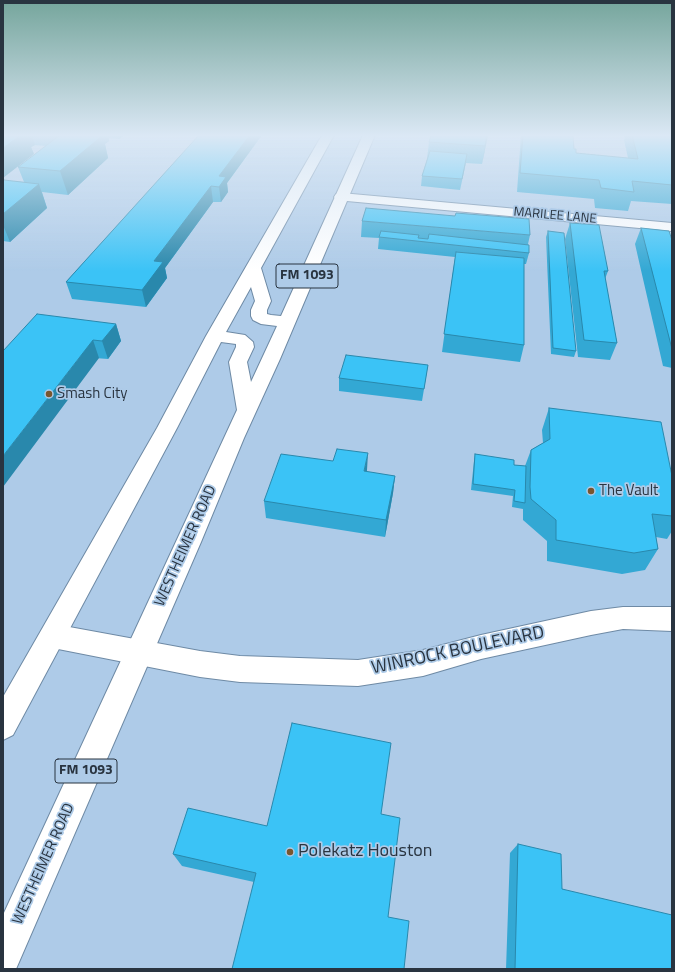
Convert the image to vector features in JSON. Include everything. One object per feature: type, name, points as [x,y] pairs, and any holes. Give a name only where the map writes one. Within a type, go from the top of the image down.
[{"type":"main road","name":"FM 1093","points":[[3,725],[167,428],[215,336],[302,180]]},
{"type":"main road","name":"WESTHEIMER ROAD","points":[[3,956],[287,322],[349,180]]},
{"type":"main road","name":"MARILEE LANE","points":[[342,197],[672,227]]},
{"type":"main road","points":[[253,268],[263,301],[258,316],[267,320],[287,322]]},
{"type":"main road","points":[[215,336],[239,339],[244,342],[245,348],[238,362],[247,411]]},
{"type":"main road","name":"WINROCK BOULEVARD","points":[[53,636],[200,664],[304,672],[358,673],[423,663],[481,647],[591,623],[623,618],[672,619]]},
{"type":"building","points":[[7,180],[39,184],[3,214],[3,181]]},
{"type":"building","points":[[158,180],[224,180],[219,187],[211,186],[154,261],[163,262],[142,290],[66,282]]},
{"type":"building","points":[[599,180],[672,180],[672,185],[632,181],[634,192],[601,188]]},
{"type":"building","points":[[366,208],[455,216],[456,213],[529,219],[530,235],[362,221]]},
{"type":"building","points":[[570,223],[599,225],[608,271],[604,271],[617,343],[584,340]]},
{"type":"building","points":[[641,228],[669,231],[672,240],[672,349]]},
{"type":"building","points":[[381,231],[419,235],[418,238],[428,239],[429,234],[529,245],[529,253],[379,237]]},
{"type":"building","points":[[548,231],[564,233],[576,351],[553,348]]},
{"type":"building","points":[[456,252],[524,258],[524,345],[444,334]]},
{"type":"building","points":[[37,314],[116,324],[102,341],[93,340],[3,456],[3,351]]},
{"type":"building","points":[[346,355],[428,365],[424,389],[339,378]]},
{"type":"building","name":"The Vault","points":[[549,408],[661,422],[672,476],[672,516],[652,514],[658,549],[634,553],[556,540],[556,520],[531,499],[530,487],[531,450],[550,439]]},
{"type":"building","points":[[337,449],[368,453],[364,471],[395,476],[386,520],[264,501],[281,454],[333,461]]},
{"type":"building","points":[[475,454],[514,460],[514,465],[526,466],[525,503],[514,501],[515,490],[473,484]]},
{"type":"building","name":"Polekatz Houston","points":[[292,723],[391,743],[381,814],[400,818],[388,917],[409,921],[404,969],[232,969],[256,873],[173,854],[188,808],[267,826]]},
{"type":"building","points":[[518,844],[561,854],[562,889],[672,915],[672,969],[515,969]]},
{"type":"place","name":"Smash City","points":[[49,394]]},
{"type":"place","name":"The Vault","points":[[591,491]]},
{"type":"place","name":"Polekatz Houston","points":[[290,852]]}]
